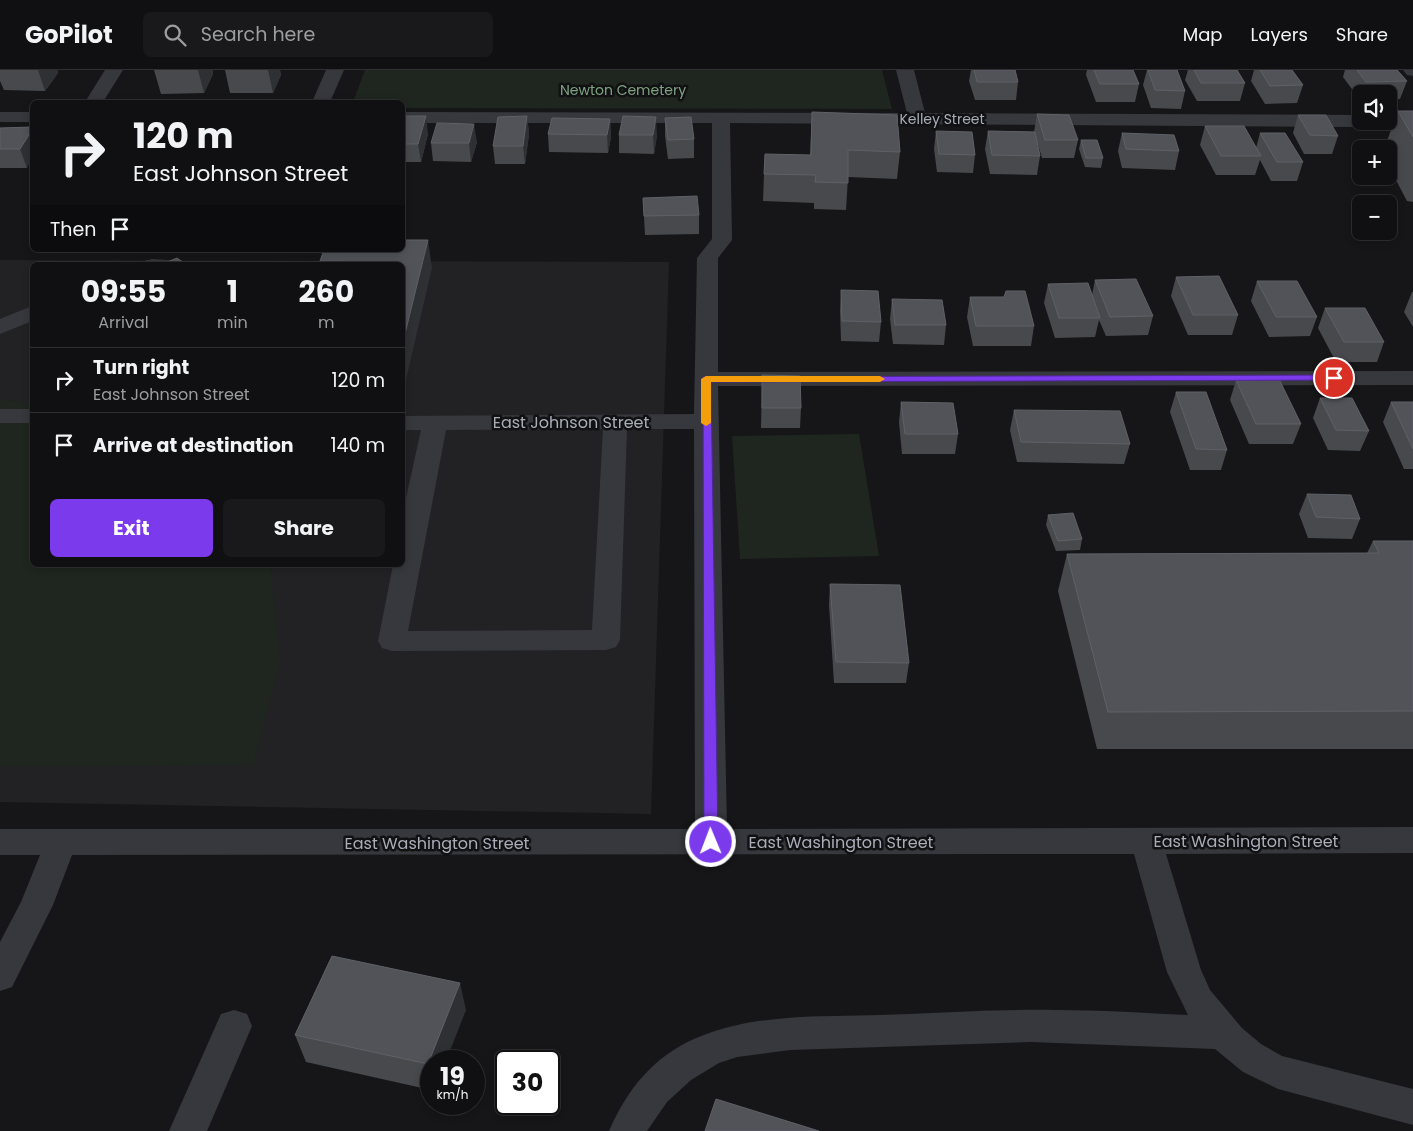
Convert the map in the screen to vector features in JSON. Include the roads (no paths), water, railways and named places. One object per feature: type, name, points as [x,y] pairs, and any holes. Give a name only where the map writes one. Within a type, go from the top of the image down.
[{"type":"street","points":[[95,100],[114,70]]},
{"type":"street","points":[[322,100],[335,70]]},
{"type":"street","points":[[905,70],[918,120]]},
{"type":"street","points":[[0,117],[30,117]]},
{"type":"street","name":"Kelley Street","points":[[405,117],[1352,121]]},
{"type":"street","points":[[711,842],[706,379],[708,258],[722,240],[720,117]]},
{"type":"street","points":[[1397,121],[1413,121]]},
{"type":"street","points":[[0,327],[30,314]]},
{"type":"street","points":[[706,379],[1413,378]]},
{"type":"street","points":[[0,416],[30,416]]},
{"type":"street","name":"East Johnson Street","points":[[405,423],[706,421]]},
{"type":"street","points":[[402,567],[392,642],[606,640],[615,422]]},
{"type":"street","points":[[405,541],[412,487],[436,423]]},
{"type":"street","name":"East Washington Street","points":[[0,842],[1413,840]]},
{"type":"street","points":[[1146,841],[1184,972],[1198,1001],[1239,1049],[1278,1072],[1413,1107]]},
{"type":"street","points":[[0,976],[36,905],[61,842]]},
{"type":"street","points":[[188,1131],[234,1026]]},
{"type":"street","points":[[628,1131],[635,1114],[644,1101],[655,1088],[680,1066],[693,1057],[723,1044],[747,1039],[795,1035],[1033,1026],[1224,1033]]},
{"type":"park label","name":"Newton Cemetery","points":[[623,90]]}]
